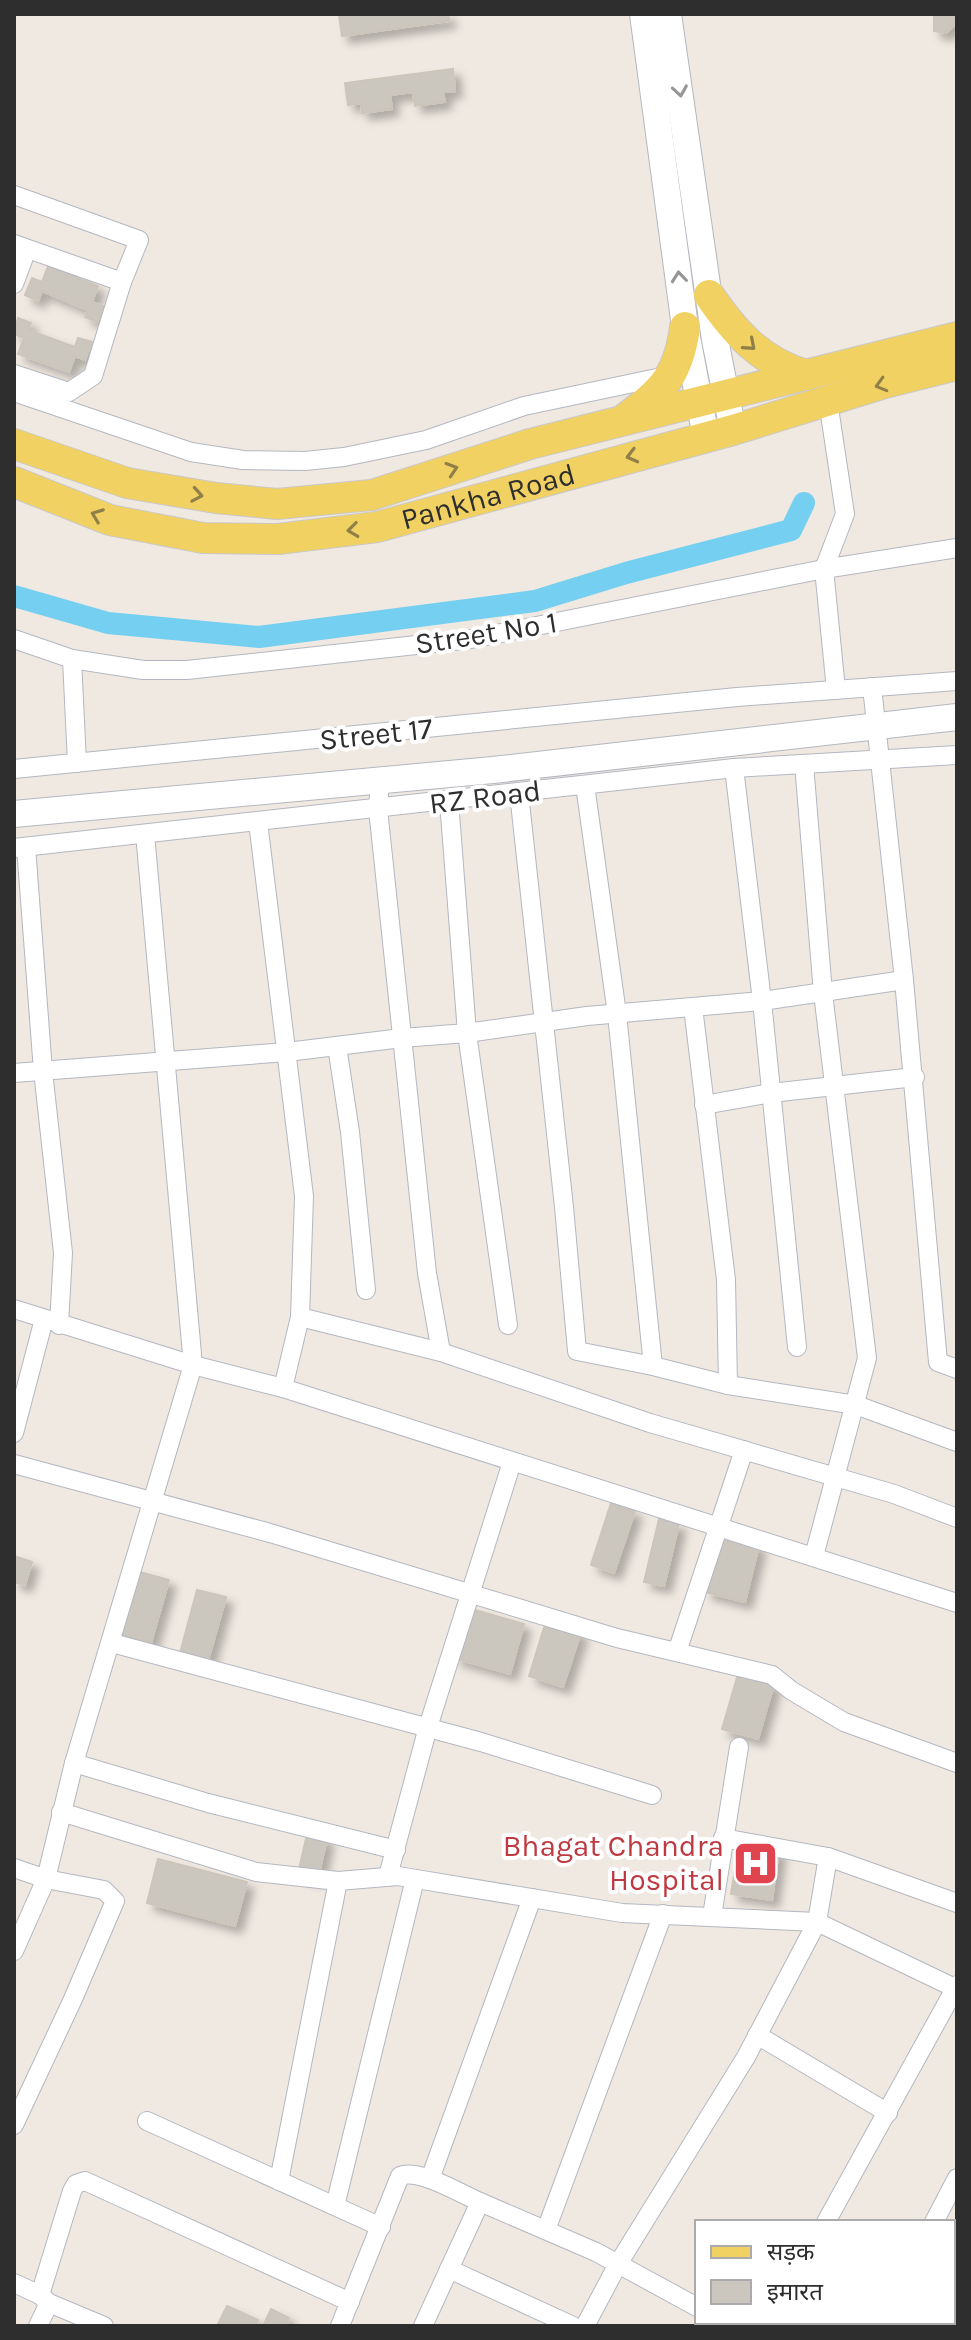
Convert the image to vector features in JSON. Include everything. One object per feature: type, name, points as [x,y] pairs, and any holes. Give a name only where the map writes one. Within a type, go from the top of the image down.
[{"type":"main road","points":[[709,295],[731,326],[753,348],[785,369],[806,375]]},
{"type":"main road","points":[[622,420],[653,396],[671,375],[681,354],[685,327]]},
{"type":"main road","name":"Pankha Road","points":[[14,444],[127,483],[216,498],[277,504],[372,495],[530,444],[957,337]]},
{"type":"main road","name":"Pankha Road","points":[[14,482],[110,520],[203,538],[278,539],[377,527],[957,365]]},
{"type":"street","points":[[643,14],[685,327],[711,398],[720,433]]},
{"type":"street","points":[[668,14],[709,295],[711,398]]},
{"type":"street","points":[[14,195],[139,240],[122,282],[93,376],[69,392],[14,374]]},
{"type":"street","points":[[14,284],[21,246],[122,282]]},
{"type":"street","points":[[14,392],[191,452],[243,460],[305,461],[344,457],[426,440],[524,406],[671,375]]},
{"type":"street","points":[[828,401],[845,514],[824,569],[836,690]]},
{"type":"street","name":"Street No 1","points":[[14,639],[72,659],[143,670],[187,670],[471,639],[824,569],[957,548]]},
{"type":"street","points":[[72,659],[77,763]]},
{"type":"street","name":"Street 17","points":[[14,769],[737,697],[957,681]]},
{"type":"street","points":[[872,687],[915,1077],[938,1362],[957,1369]]},
{"type":"street","points":[[14,814],[493,770],[957,717]]},
{"type":"street","name":"RZ Road","points":[[20,848],[734,768],[957,756]]},
{"type":"street","points":[[804,764],[823,993],[867,1358],[814,1556]]},
{"type":"street","points":[[734,768],[762,1001],[797,1347]]},
{"type":"street","points":[[380,780],[378,809],[427,1273],[441,1352]]},
{"type":"street","points":[[585,785],[617,1014],[653,1366]]},
{"type":"street","points":[[519,793],[577,1351],[728,1385],[856,1405],[957,1442]]},
{"type":"street","points":[[449,801],[467,1033],[508,1325]]},
{"type":"street","points":[[258,822],[304,1196],[300,1317],[283,1388]]},
{"type":"street","points":[[14,1951],[46,1879],[74,1763],[193,1365],[145,834]]},
{"type":"street","points":[[14,1433],[52,1322],[63,1253],[20,848]]},
{"type":"street","points":[[14,1073],[287,1052],[467,1033],[543,1021],[762,1001],[904,980]]},
{"type":"street","points":[[693,1007],[726,1280],[728,1385]]},
{"type":"street","points":[[337,1046],[350,1132],[366,1290]]},
{"type":"street","points":[[704,1105],[771,1093],[915,1077]]},
{"type":"street","points":[[14,1309],[193,1365],[283,1388],[957,1603]]},
{"type":"street","points":[[300,1317],[441,1352],[650,1423],[894,1494],[957,1518]]},
{"type":"street","points":[[677,1652],[744,1450]]},
{"type":"street","points":[[388,1876],[428,1727],[512,1462]]},
{"type":"street","points":[[14,1464],[270,1533],[617,1638],[772,1675],[792,1691],[844,1722],[957,1763]]},
{"type":"street","points":[[112,1643],[428,1727],[652,1795]]},
{"type":"street","points":[[712,1916],[739,1747]]},
{"type":"street","points":[[74,1763],[208,1803],[396,1850]]},
{"type":"street","points":[[61,1812],[256,1872],[338,1881],[388,1876],[415,1879],[622,1913],[817,1922],[957,1987],[827,2220]]},
{"type":"street","points":[[723,1838],[828,1857],[957,1903]]},
{"type":"street","points":[[585,2326],[618,2264],[757,2035],[817,1922],[828,1857]]},
{"type":"street","points":[[14,1868],[46,1879],[104,1890],[115,1901],[14,2125]]},
{"type":"street","points":[[335,2206],[415,1879]]},
{"type":"street","points":[[279,2181],[338,1881]]},
{"type":"street","points":[[430,2179],[532,1898]]},
{"type":"street","points":[[546,2230],[663,1914]]},
{"type":"street","points":[[757,2035],[888,2113]]},
{"type":"street","points":[[147,2121],[381,2227]]},
{"type":"street","points":[[340,2326],[400,2176],[409,2174],[430,2179],[546,2230],[695,2306]]},
{"type":"street","points":[[935,2220],[957,2178]]},
{"type":"street","points":[[38,2326],[72,2191],[76,2184],[85,2181],[350,2302]]},
{"type":"street","points":[[423,2326],[480,2202]]},
{"type":"street","points":[[449,2269],[573,2326]]},
{"type":"street","points":[[14,2283],[104,2326]]},
{"type":"building","points":[[448,14],[449,21],[342,36],[339,15]]},
{"type":"building","points":[[934,14],[957,14],[957,23],[946,33],[934,31]]},
{"type":"building","points":[[453,69],[455,91],[443,92],[445,102],[415,106],[413,92],[390,95],[392,109],[362,113],[361,103],[348,105],[345,83]]},
{"type":"building","points":[[48,266],[98,286],[92,302],[104,306],[97,322],[85,317],[88,310],[42,291],[38,301],[25,295],[32,278],[42,282]]},
{"type":"building","points":[[18,318],[31,323],[28,330],[75,347],[78,338],[92,342],[85,360],[75,356],[69,372],[18,354],[24,338],[14,334]]},
{"type":"building","points":[[611,1503],[635,1511],[614,1573],[591,1565]]},
{"type":"building","points":[[659,1519],[679,1524],[664,1586],[644,1582]]},
{"type":"building","points":[[719,1535],[759,1545],[745,1602],[705,1592]]},
{"type":"building","points":[[14,1556],[32,1562],[25,1585],[14,1582]]},
{"type":"building","points":[[136,1571],[169,1580],[151,1643],[119,1634]]},
{"type":"building","points":[[197,1590],[226,1597],[208,1661],[180,1653]]},
{"type":"building","points":[[468,1608],[524,1624],[510,1674],[454,1658]]},
{"type":"building","points":[[546,1621],[581,1632],[563,1687],[529,1676]]},
{"type":"building","points":[[738,1674],[774,1684],[758,1739],[722,1729]]},
{"type":"building","points":[[307,1834],[327,1838],[318,1878],[298,1874]]},
{"type":"building","points":[[739,1844],[779,1850],[772,1900],[731,1894]]},
{"type":"building","points":[[158,1859],[247,1882],[235,1926],[147,1903]]},
{"type":"building","points":[[227,2306],[258,2320],[255,2326],[217,2326]]},
{"type":"building","points":[[271,2309],[289,2318],[286,2326],[263,2326]]},
{"type":"waterway","points":[[14,596],[108,623],[259,637],[535,601],[626,573],[791,530],[804,503]]},
{"type":"place","name":"Bhagat Chandra Hospital","points":[[755,1863]]}]
